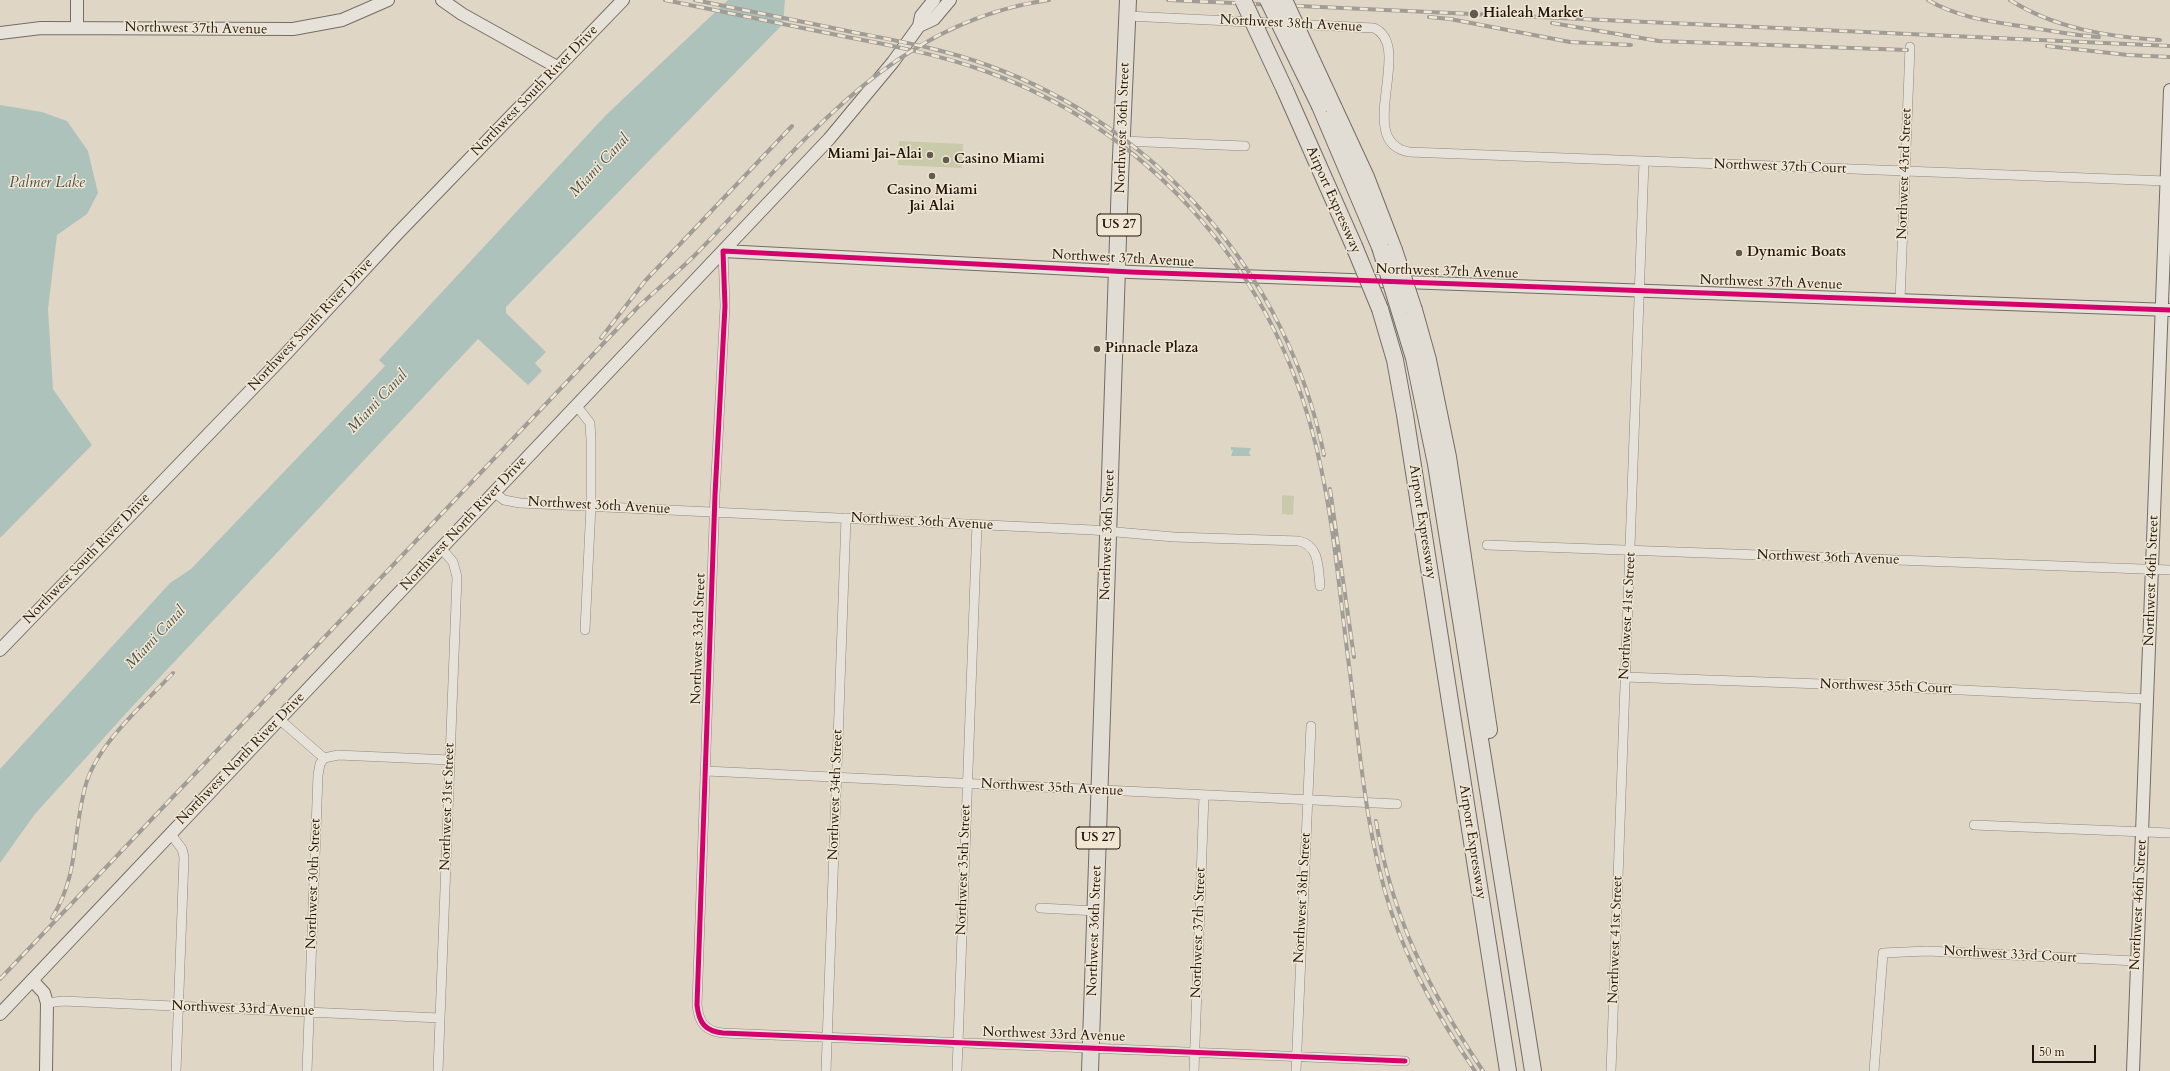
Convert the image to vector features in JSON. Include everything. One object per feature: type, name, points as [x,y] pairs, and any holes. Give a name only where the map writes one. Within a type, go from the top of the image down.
[{"type":"highway","name":"Northwest 36th Street","points":[[1090,1071],[1117,271],[1128,0]]},
{"type":"highway","name":"Airport Expressway","points":[[1243,0],[1285,90],[1354,246],[1380,309],[1395,360],[1405,415],[1508,1071]]},
{"type":"highway","name":"Airport Expressway","points":[[1268,0],[1327,107],[1387,249],[1407,310],[1414,358],[1436,464],[1533,1071]]},
{"type":"highway","points":[[1284,0],[1327,107]]},
{"type":"street","points":[[77,0],[77,28]]},
{"type":"street","name":"Northwest 37th Avenue","points":[[0,33],[28,28],[293,29],[342,20],[388,0]]},
{"type":"street","points":[[442,0],[462,14],[557,67]]},
{"type":"street","name":"Northwest South River Drive","points":[[0,650],[283,358],[398,233],[623,0]]},
{"type":"street","name":"Northwest North River Drive","points":[[0,1014],[829,139],[893,62],[919,26],[921,16],[934,0]]},
{"type":"street","name":"Northwest North River Drive","points":[[919,26],[934,19],[950,0]]},
{"type":"street","name":"Northwest 38th Avenue","points":[[1127,16],[1374,28],[1379,30],[1383,33],[1388,47],[1384,126],[1388,139],[1395,147]]},
{"type":"street","name":"Northwest 43rd Street","points":[[1900,300],[1910,47]]},
{"type":"street","name":"Northwest 46th Street","points":[[2133,1071],[2136,961],[2166,310],[2166,181],[2170,90]]},
{"type":"street","points":[[1122,141],[1245,146]]},
{"type":"street","name":"Northwest 37th Court","points":[[1395,147],[1403,151],[1414,153],[2166,181]]},
{"type":"street","name":"Northwest 41st Street","points":[[1611,1071],[1624,677],[1631,551],[1644,161]]},
{"type":"street","name":"Northwest 37th Avenue","points":[[723,251],[851,259],[1117,271],[2166,310]]},
{"type":"street","name":"Northwest 33rd Street","points":[[704,1027],[698,1016],[697,1005],[715,512],[725,306],[723,251]]},
{"type":"street","points":[[576,405],[590,423],[591,505],[585,630]]},
{"type":"street","name":"Northwest 36th Avenue","points":[[494,492],[504,500],[511,502],[977,524],[1108,531],[1174,537],[1299,541],[1308,544],[1314,551],[1320,586]]},
{"type":"street","name":"Northwest 34th Street","points":[[826,1071],[846,518]]},
{"type":"street","name":"Northwest 35th Street","points":[[957,1071],[977,524]]},
{"type":"street","name":"Northwest 36th Avenue","points":[[1487,545],[2170,570]]},
{"type":"street","name":"Northwest 31st Street","points":[[438,1071],[456,576],[454,562],[441,548]]},
{"type":"street","name":"Northwest 35th Court","points":[[1624,677],[1879,686],[2148,699]]},
{"type":"street","points":[[279,719],[324,758],[338,754],[450,760]]},
{"type":"street","name":"Northwest 38th Street","points":[[1296,1071],[1311,726]]},
{"type":"street","name":"Northwest 30th Street","points":[[307,1071],[318,775],[320,764],[324,758]]},
{"type":"street","name":"Northwest 35th Avenue","points":[[706,771],[1397,804]]},
{"type":"street","name":"Northwest 37th Street","points":[[1194,1071],[1204,795]]},
{"type":"street","points":[[1974,825],[2170,833]]},
{"type":"street","points":[[170,833],[182,849],[184,857],[176,1071]]},
{"type":"street","points":[[1040,908],[1096,911]]},
{"type":"street","name":"Northwest 33rd Court","points":[[1874,1071],[1883,953],[1927,951],[2136,961]]},
{"type":"street","points":[[32,980],[44,993],[47,1003],[46,1071]]},
{"type":"street","name":"Northwest 33rd Avenue","points":[[47,1003],[63,1001],[440,1018]]},
{"type":"street","name":"Northwest 33rd Avenue","points":[[704,1027],[713,1032],[723,1033],[1195,1052],[1296,1058],[1405,1061]]},
{"type":"green space","name":"Miami Jai-Alai","points":[[899,141],[963,144],[962,168],[898,165]]},
{"type":"green space","points":[[1282,495],[1294,496],[1293,515],[1282,514]]},
{"type":"water","name":"Miami Canal","points":[[728,0],[785,0],[783,24],[506,307],[506,313],[546,352],[535,363],[542,371],[528,385],[478,339],[130,709],[35,814],[0,863],[0,769],[170,583],[191,569],[385,366],[379,360],[606,115]]},
{"type":"water","name":"Palmer Lake","points":[[0,105],[42,112],[67,121],[88,151],[98,193],[87,214],[57,235],[48,309],[53,389],[92,445],[0,538]]},
{"type":"water","points":[[1231,447],[1251,448],[1249,453],[1251,456],[1231,456],[1233,450],[1231,450]]},
{"type":"railway","points":[[665,0],[912,50],[965,64],[1041,95],[1095,127],[1145,164],[1190,208],[1230,257],[1263,310],[1291,367],[1319,456],[1335,549],[1365,793],[1375,853],[1382,882],[1391,911],[1407,953],[1417,974],[1438,1014],[1475,1071]]},
{"type":"railway","points":[[695,0],[903,42],[970,59],[1049,92],[1107,127],[1160,168],[1206,216],[1247,269],[1280,327],[1306,389],[1324,455]]},
{"type":"railway","points":[[0,979],[638,307],[696,254],[811,133],[852,96],[894,62],[941,34],[992,13],[1049,0]]},
{"type":"railway","points":[[1168,0],[2170,46]]},
{"type":"railway","points":[[1928,0],[1953,12],[1979,19],[2082,36],[2099,37]]},
{"type":"railway","points":[[2010,0],[2027,10],[2063,24],[2101,33],[2140,39],[2160,40]]},
{"type":"railway","points":[[1429,17],[1450,19],[1570,42],[1631,45]]},
{"type":"railway","points":[[1552,23],[1659,41],[1907,50]]},
{"type":"railway","points":[[2047,46],[2128,55],[2170,57]]},
{"type":"railway","points":[[601,338],[645,281],[792,126]]},
{"type":"railway","points":[[1330,489],[1354,657]]},
{"type":"railway","points":[[52,918],[67,885],[82,802],[86,784],[92,769],[111,739],[173,673]]},
{"type":"railway","points":[[1376,821],[1383,857],[1392,890],[1415,952],[1446,1012],[1483,1071]]},
{"type":"cycle path","points":[[1405,1061],[723,1033],[707,1028],[704,1025],[699,1017],[697,1005],[715,495],[725,306],[723,251],[1131,272],[2170,310]]},
{"type":"place","name":"Hialeah Market","points":[[1474,14]]},
{"type":"place","name":"Miami Jai-Alai","points":[[930,155]]},
{"type":"place","name":"Casino Miami","points":[[946,160]]},
{"type":"place","name":"Casino Miami Jai Alai","points":[[932,176]]},
{"type":"place","name":"Dynamic Boats","points":[[1739,253]]},
{"type":"place","name":"Pinnacle Plaza","points":[[1097,349]]}]
